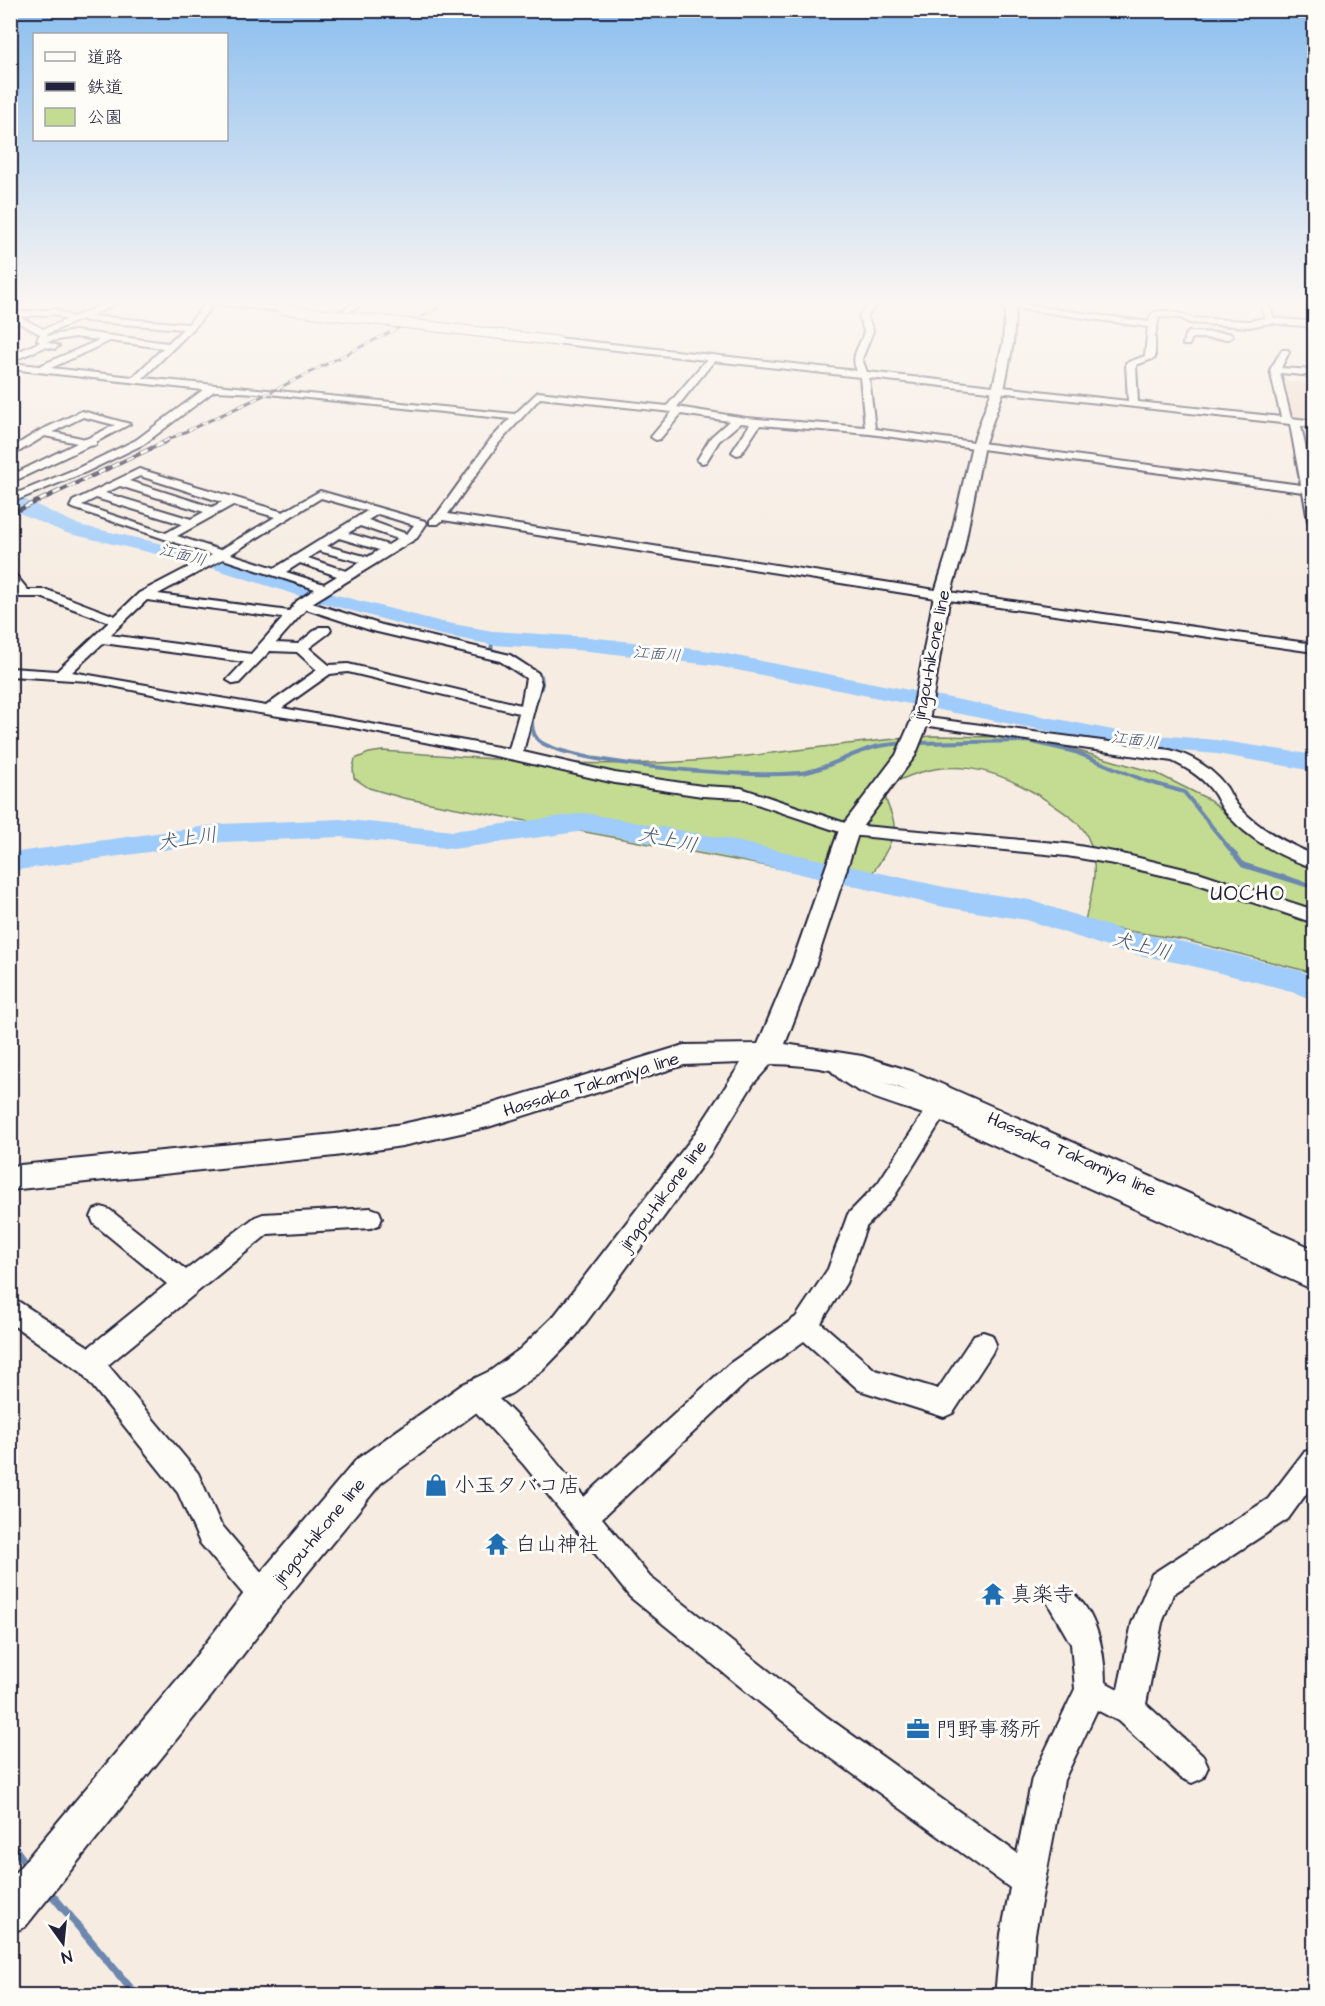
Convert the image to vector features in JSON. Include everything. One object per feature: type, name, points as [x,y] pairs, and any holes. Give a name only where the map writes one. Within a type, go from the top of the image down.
[{"type":"main road","name":"jingou-hikone line","points":[[10,1912],[200,1682],[264,1597],[369,1471],[474,1395],[501,1382],[531,1360],[565,1326],[701,1146],[744,1077],[771,1044],[848,834],[905,756],[923,708],[942,595],[955,553],[978,445],[997,395]]},
{"type":"main road","name":"Hassaka Takamiya line","points":[[10,1178],[335,1145],[402,1135],[488,1116],[684,1055],[721,1053],[771,1044],[788,1053],[834,1060],[904,1079],[1314,1263]]},
{"type":"street","points":[[11,500],[124,450],[157,431],[204,395]]},
{"type":"street","points":[[303,395],[519,417]]},
{"type":"street","points":[[234,680],[310,599],[408,538],[420,527],[428,526],[441,516],[494,442],[538,395],[674,410],[737,420],[870,431],[1309,489]]},
{"type":"street","points":[[656,437],[685,395]]},
{"type":"street","points":[[866,395],[870,431]]},
{"type":"street","points":[[1040,395],[1314,424]]},
{"type":"street","points":[[1133,395],[1133,405]]},
{"type":"street","points":[[1283,395],[1309,489],[1314,521]]},
{"type":"street","points":[[12,454],[44,433],[82,414],[157,431]]},
{"type":"street","points":[[702,460],[715,440],[737,420]]},
{"type":"street","points":[[737,452],[757,422]]},
{"type":"street","points":[[10,482],[125,424]]},
{"type":"street","points":[[44,433],[124,450]]},
{"type":"street","points":[[12,454],[82,470]]},
{"type":"street","points":[[284,516],[139,472],[77,503],[76,507],[169,536],[214,559],[275,573],[310,599],[378,628],[505,658],[533,676],[534,683],[515,755]]},
{"type":"street","points":[[10,482],[35,490]]},
{"type":"street","points":[[119,482],[213,511]]},
{"type":"street","points":[[95,494],[192,523]]},
{"type":"street","points":[[62,674],[144,596],[214,559],[320,494],[421,523],[420,527]]},
{"type":"street","points":[[169,536],[232,501]]},
{"type":"street","points":[[275,573],[375,511]]},
{"type":"street","points":[[441,516],[942,595],[1314,648]]},
{"type":"street","points":[[358,521],[408,538]]},
{"type":"street","points":[[338,534],[388,549]]},
{"type":"street","points":[[317,547],[369,561]]},
{"type":"street","points":[[298,558],[346,575]]},
{"type":"street","points":[[10,576],[26,594],[42,593],[117,621]]},
{"type":"street","points":[[144,596],[310,599]]},
{"type":"street","points":[[266,647],[301,648],[324,630]]},
{"type":"street","points":[[99,638],[254,659]]},
{"type":"street","points":[[301,648],[326,670]]},
{"type":"street","points":[[268,711],[326,670],[348,668],[527,711]]},
{"type":"street","points":[[10,672],[88,677],[268,711],[354,724],[515,755],[615,778],[702,791],[741,794],[848,834],[1067,850],[1114,858],[1195,877],[1314,917]]},
{"type":"street","points":[[923,708],[1183,759],[1213,781],[1232,810],[1250,828],[1314,861]]},
{"type":"street","points":[[834,1060],[859,1082],[937,1110],[1314,1280]]},
{"type":"street","points":[[583,1517],[738,1373],[805,1325],[838,1275],[856,1221],[886,1190],[937,1110]]},
{"type":"street","points":[[102,1217],[185,1284]]},
{"type":"street","points":[[90,1363],[262,1224],[371,1218]]},
{"type":"street","points":[[10,1308],[90,1363],[188,1483],[210,1533],[264,1597]]},
{"type":"street","points":[[805,1325],[868,1381],[944,1404],[983,1344]]},
{"type":"street","points":[[474,1395],[483,1401],[533,1456],[640,1587],[816,1728],[1028,1881]]},
{"type":"street","points":[[1129,1710],[1147,1623],[1161,1584],[1278,1509],[1314,1462]]},
{"type":"street","points":[[1013,1995],[1018,1934],[1048,1778],[1090,1691],[1090,1652],[1078,1623],[1062,1602]]},
{"type":"street","points":[[1090,1691],[1129,1710],[1192,1767]]},
{"type":"shaded area","points":[[1283,395],[1314,395],[1314,421],[1289,419]]},
{"type":"green space","points":[[934,736],[995,737],[1051,743],[1156,773],[1210,800],[1259,842],[1314,871],[1314,973],[1185,940],[1084,924],[1092,892],[1094,859],[1088,838],[1082,828],[1068,815],[1032,791],[991,773],[950,767],[928,770],[885,788],[885,798],[894,825],[893,832],[883,856],[863,884],[403,798],[369,788],[354,778],[353,768],[355,759],[382,751],[538,762],[654,763]]},
{"type":"waterway","name":"江面川","points":[[10,503],[17,503],[73,529],[205,559],[326,598],[441,628],[493,638],[589,644],[711,658],[1123,739],[1217,747],[1314,763]]},
{"type":"waterway","points":[[493,638],[491,650],[512,656],[522,663]]},
{"type":"waterway","points":[[533,670],[541,676],[542,684],[535,705]]},
{"type":"waterway","points":[[532,714],[532,728],[538,740],[556,749],[624,763],[711,772],[752,774],[807,772],[875,747],[907,743]]},
{"type":"waterway","points":[[916,743],[1028,741],[1075,752],[1146,781],[1184,792],[1233,853]]},
{"type":"waterway","name":"犬上川","points":[[10,862],[222,833],[340,828],[453,840],[585,822],[722,847],[944,897],[1030,910],[1119,940],[1290,979],[1314,988]]},
{"type":"waterway","points":[[1232,851],[1243,865],[1314,887]]},
{"type":"waterway","points":[[10,1842],[28,1867]]},
{"type":"waterway","points":[[47,1889],[137,1996]]},
{"type":"railway","points":[[163,442],[266,395]]},
{"type":"railway","points":[[10,514],[167,441]]},
{"type":"place","name":"小玉タバコ店","points":[[436,1485]]},
{"type":"place","name":"白山神社","points":[[497,1544]]},
{"type":"place","name":"真楽寺","points":[[993,1594]]},
{"type":"place","name":"門野事務所","points":[[918,1729]]},
{"type":"district","name":"UOCHO","points":[[1248,893]]}]
